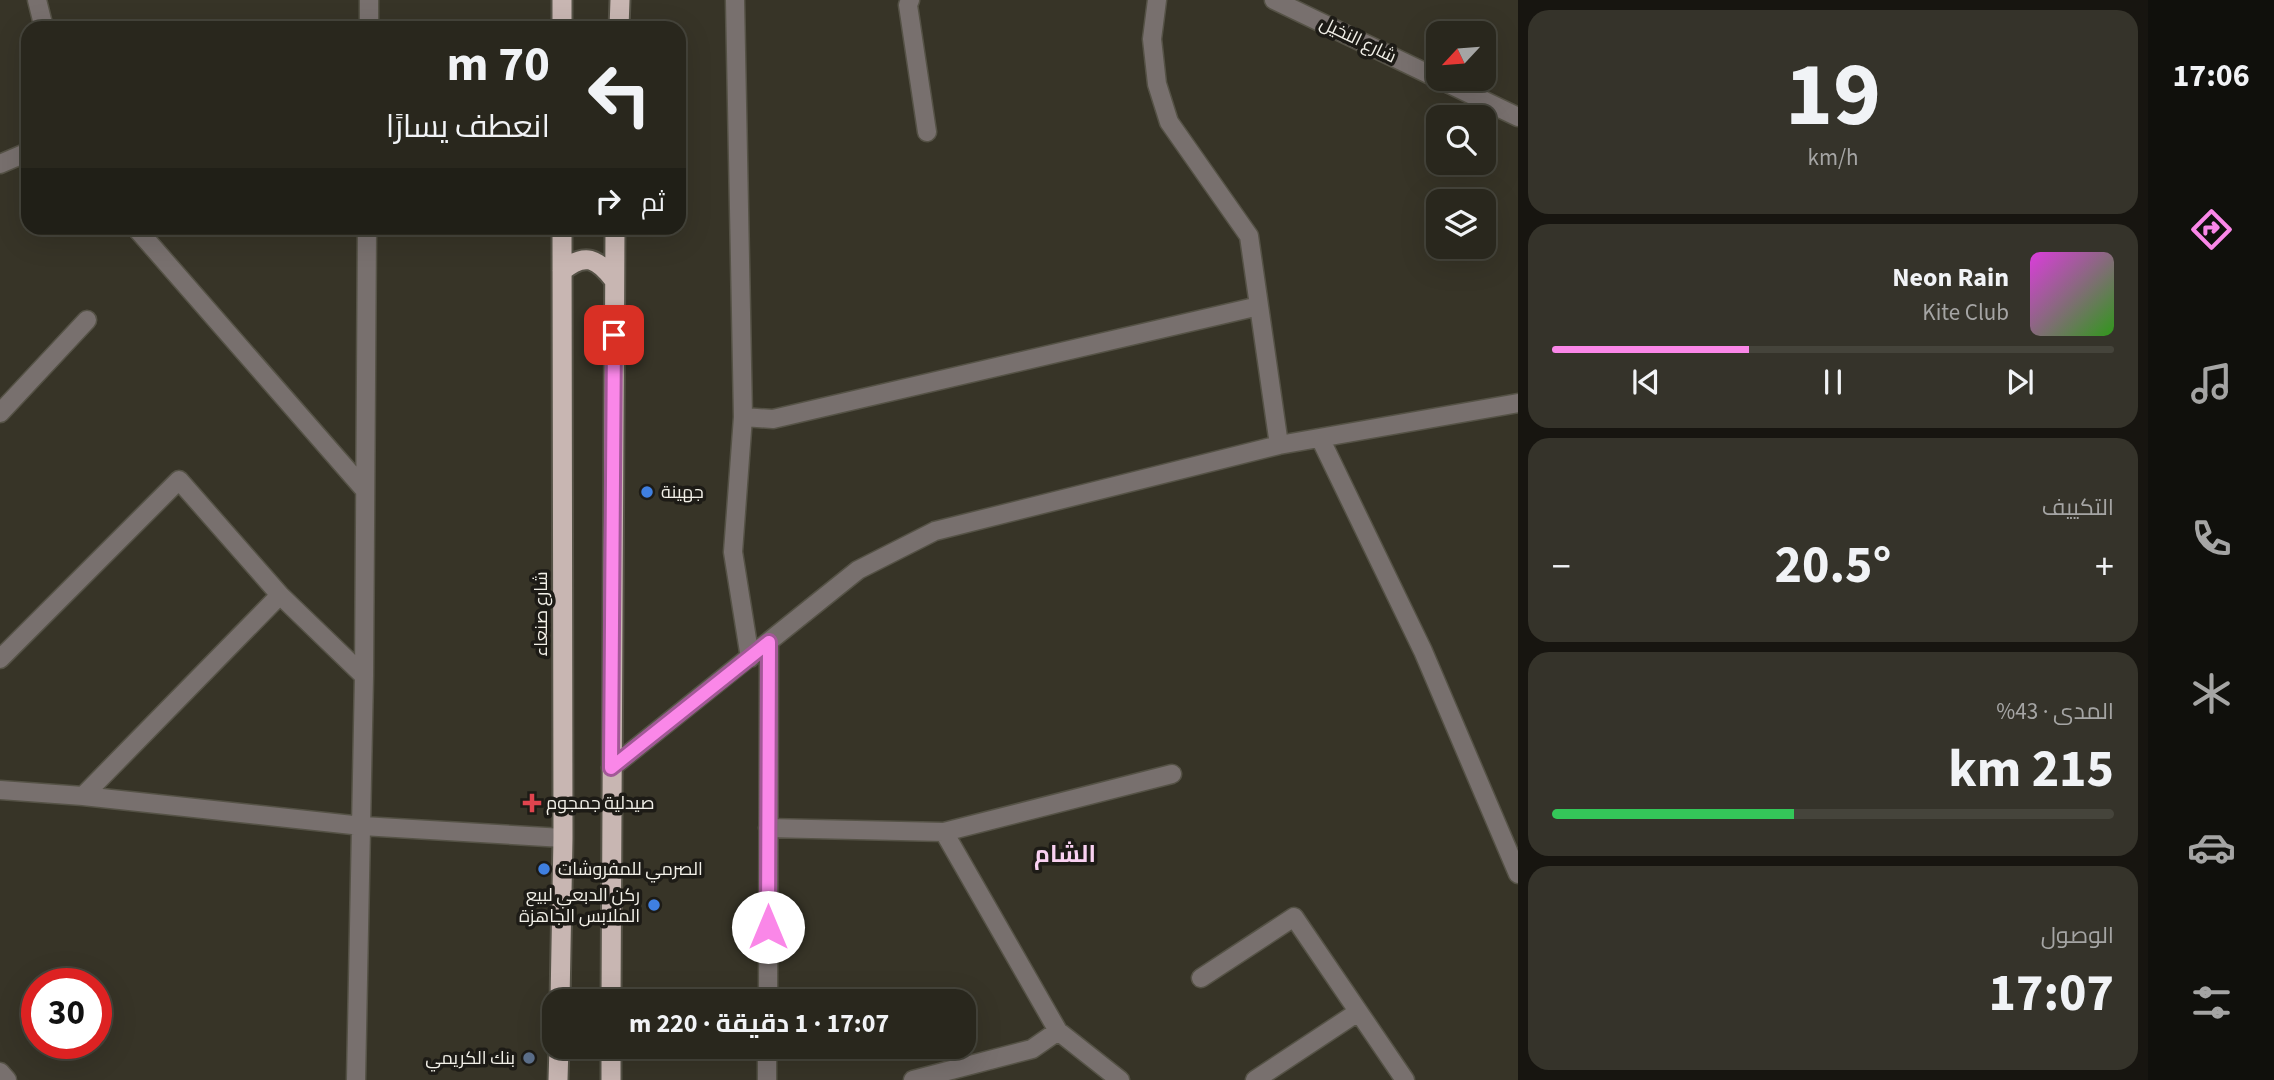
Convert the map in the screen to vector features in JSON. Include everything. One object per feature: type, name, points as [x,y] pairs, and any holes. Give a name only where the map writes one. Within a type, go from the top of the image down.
[{"type":"highway","points":[[562,0],[562,21]]},
{"type":"highway","points":[[619,21],[620,0]]},
{"type":"highway","name":"شارع صنعاء","points":[[560,989],[563,838],[562,235]]},
{"type":"highway","points":[[611,989],[615,235]]},
{"type":"highway","points":[[562,271],[574,261],[586,259],[603,265],[614,281]]},
{"type":"highway","points":[[558,1080],[559,1059]]},
{"type":"highway","points":[[611,1059],[611,1080]]},
{"type":"street","points":[[37,0],[42,21]]},
{"type":"street","points":[[369,0],[369,21]]},
{"type":"street","points":[[735,0],[743,417],[733,552],[750,658]]},
{"type":"street","points":[[910,0],[908,5],[927,132]]},
{"type":"street","points":[[1157,0],[1153,39],[1157,84],[1169,122],[1249,236],[1279,445]]},
{"type":"street","name":"شارع النخيل","points":[[1274,0],[1518,117]]},
{"type":"street","points":[[0,164],[21,155]]},
{"type":"street","points":[[142,235],[365,489]]},
{"type":"street","points":[[356,1080],[364,676],[367,235]]},
{"type":"street","points":[[743,417],[773,419],[1259,306]]},
{"type":"street","points":[[0,413],[87,320]]},
{"type":"street","points":[[611,768],[858,570],[935,531],[1279,445],[1518,403]]},
{"type":"street","points":[[1320,438],[1423,652],[1517,865]]},
{"type":"street","points":[[0,659],[179,480],[280,595],[364,676]]},
{"type":"street","points":[[83,796],[280,595]]},
{"type":"street","points":[[768,989],[769,642]]},
{"type":"street","points":[[768,828],[944,832],[1172,774]]},
{"type":"street","points":[[0,790],[83,796],[362,826],[563,838]]},
{"type":"street","points":[[944,832],[1058,1031],[1121,1080]]},
{"type":"street","points":[[1200,978],[1294,917],[1405,1080]]},
{"type":"street","points":[[1255,1080],[1358,1012]]},
{"type":"street","points":[[913,1080],[1032,1049],[1058,1031]]},
{"type":"street","points":[[767,1059],[767,1080]]},
{"type":"street","points":[[0,1072],[8,1080]]},
{"type":"place","name":"جهينة","points":[[647,492]]},
{"type":"place","name":"صيدلية جمجوم","points":[[532,803]]},
{"type":"place","name":"الصرمي للمفروشات","points":[[544,869]]},
{"type":"place","name":"ركن الدبعي لبيع الملابس الجاهزة","points":[[654,905]]},
{"type":"place","name":"بنك الكريمي","points":[[529,1058]]},
{"type":"district","name":"الشام","points":[[1065,854]]},
{"type":"route","points":[[614,335],[611,768],[769,642],[768,927]]}]
